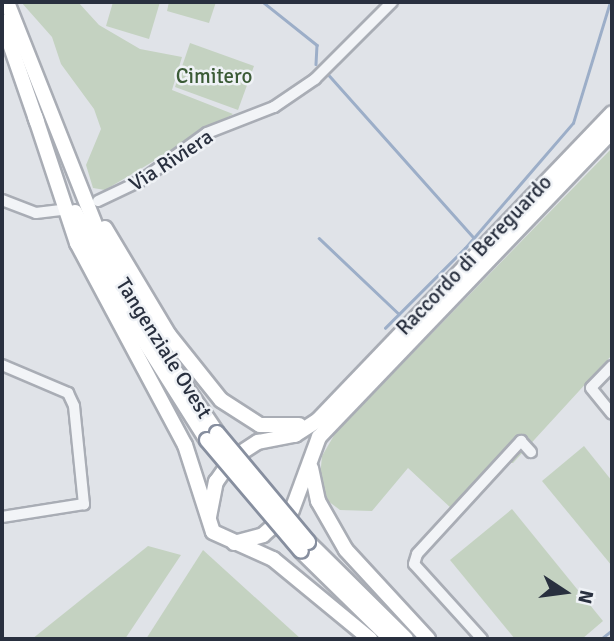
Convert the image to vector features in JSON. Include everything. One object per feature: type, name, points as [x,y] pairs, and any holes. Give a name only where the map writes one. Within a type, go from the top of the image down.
[{"type":"highway","name":"Tangenziale Ovest","points":[[7,2],[42,117]]},
{"type":"highway","name":"Tangenziale Ovest","points":[[2,21],[97,259],[212,436],[305,547],[391,639]]},
{"type":"highway","points":[[542,184],[612,99]]},
{"type":"highway","name":"Raccordo di Bereguardo","points":[[342,402],[542,184],[612,113]]},
{"type":"highway","points":[[42,117],[133,279],[181,353],[221,400],[244,418],[277,428],[307,422],[342,402]]},
{"type":"highway","points":[[42,117],[77,243],[185,445],[210,528],[230,543],[273,559],[370,639]]},
{"type":"highway","name":"Raccordo di Bereguardo","points":[[342,402],[612,131]]},
{"type":"highway","points":[[230,543],[263,535],[292,510],[314,446],[342,402]]},
{"type":"highway","points":[[210,528],[212,491],[233,458],[258,442],[306,430],[342,402]]},
{"type":"highway","points":[[314,446],[313,484],[333,531],[360,570],[428,639]]},
{"type":"highway","name":"Tangenziale Ovest","points":[[305,547],[406,639]]},
{"type":"street","name":"Via Riviera","points":[[98,201],[142,180],[207,133],[245,119],[314,79],[392,2]]},
{"type":"street","points":[[2,200],[36,213],[61,210]]},
{"type":"street","points":[[2,365],[68,393],[74,406],[84,504],[2,517]]},
{"type":"street","points":[[612,366],[591,388],[612,414]]},
{"type":"street","points":[[482,639],[414,564],[441,526],[521,441],[531,452]]},
{"type":"green space","points":[[21,2],[78,2],[99,25],[140,49],[182,57],[172,90],[233,114],[105,190],[93,188],[86,165],[101,129],[94,109],[61,64],[52,37]]},
{"type":"green space","points":[[113,2],[160,2],[149,39],[106,26]]},
{"type":"green space","points":[[169,2],[216,2],[209,23],[167,11]]},
{"type":"green space","name":"Cimitero","points":[[190,43],[254,66],[238,110],[175,87]]},
{"type":"green space","points":[[612,148],[612,355],[513,463],[497,462],[452,509],[408,468],[372,511],[340,510],[328,501],[320,477],[322,456],[336,432]]},
{"type":"green space","points":[[584,446],[612,481],[612,566],[542,481]]},
{"type":"green space","points":[[512,509],[603,621],[582,639],[515,639],[450,560]]},
{"type":"green space","points":[[148,546],[181,555],[125,639],[32,639]]},
{"type":"green space","points":[[203,550],[301,639],[146,639]]},
{"type":"waterway","points":[[263,2],[317,45],[316,64]]},
{"type":"waterway","points":[[385,328],[465,248],[573,123],[610,2]]},
{"type":"waterway","points":[[328,74],[474,238]]},
{"type":"waterway","points":[[319,238],[399,314]]},
{"type":"waterway","points":[[601,639],[612,630]]}]
